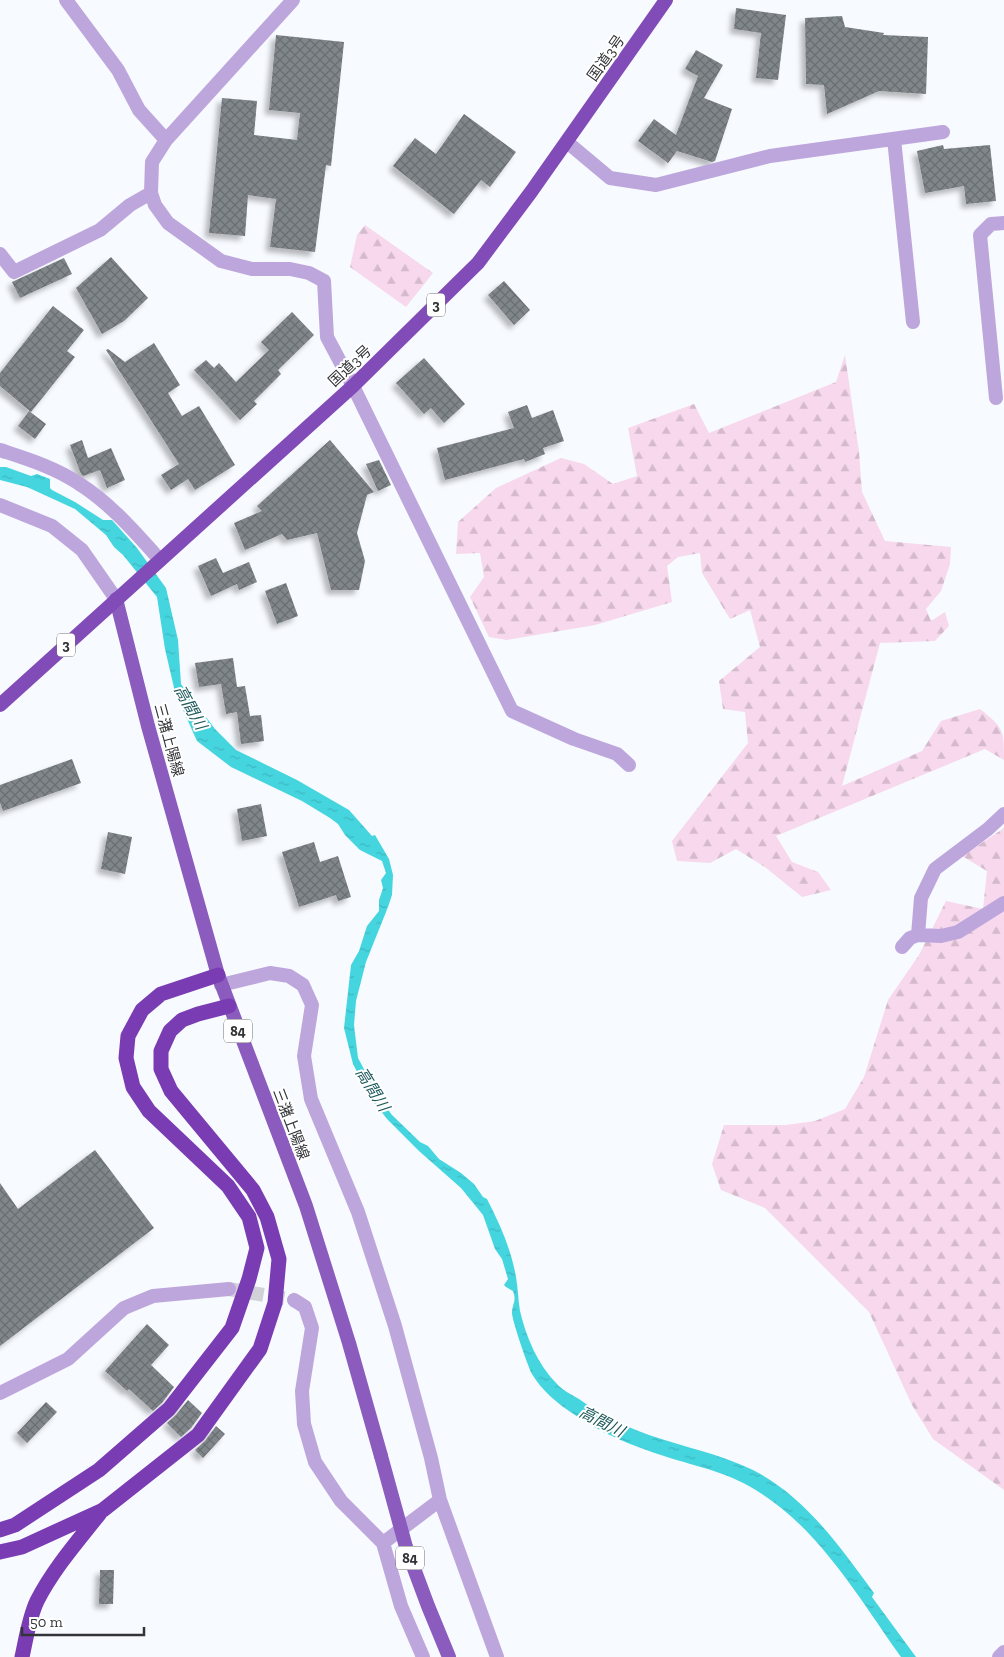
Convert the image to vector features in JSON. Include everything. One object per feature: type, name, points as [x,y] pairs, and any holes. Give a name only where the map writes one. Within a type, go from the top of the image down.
[{"type":"highway","name":"国道3号","points":[[0,705],[353,386],[478,263],[567,142],[666,0]]},
{"type":"highway","points":[[0,1530],[15,1525],[99,1470],[169,1409],[232,1328],[249,1279],[257,1248],[249,1217],[228,1186],[149,1111],[133,1087],[126,1058],[128,1036],[142,1010],[161,994],[220,980]]},
{"type":"highway","points":[[22,1657],[26,1634],[36,1603],[54,1572],[103,1510],[198,1435],[260,1349],[275,1303],[279,1259],[267,1217],[253,1190],[171,1091],[161,1069],[161,1051],[170,1031],[182,1020],[229,1006]]},
{"type":"highway","points":[[0,1552],[22,1547],[103,1510]]},
{"type":"main road","name":"三潴上陽線","points":[[116,599],[148,726],[220,980],[306,1206],[349,1343],[406,1547],[449,1657]]},
{"type":"street","points":[[66,0],[118,70],[140,110],[166,140]]},
{"type":"street","points":[[292,0],[166,140],[152,162],[151,193],[155,205],[168,223],[221,261],[252,269],[290,269],[308,273],[324,281],[327,337],[353,386],[512,711],[574,739],[616,754],[629,765]]},
{"type":"street","points":[[567,142],[610,178],[656,185],[770,156],[943,132]]},
{"type":"street","points":[[894,139],[913,322]]},
{"type":"street","points":[[0,254],[14,272],[100,230],[130,205],[151,193]]},
{"type":"street","points":[[996,398],[980,235],[991,224],[1004,223]]},
{"type":"street","points":[[0,450],[50,467],[78,482],[103,501],[157,562]]},
{"type":"street","points":[[0,505],[52,526],[82,550],[116,599]]},
{"type":"street","points":[[918,935],[921,898],[935,869],[988,829],[1004,814]]},
{"type":"street","points":[[902,947],[910,938],[918,935],[941,936],[958,932],[1004,903]]},
{"type":"street","points":[[220,980],[270,973],[289,976],[303,985],[312,1005],[304,1056],[311,1099],[358,1212],[395,1326],[431,1458],[440,1500],[497,1657]]},
{"type":"street","points":[[0,1393],[68,1359],[124,1308],[153,1296],[228,1289]]},
{"type":"street","points":[[294,1300],[305,1307],[312,1328],[302,1391],[304,1424],[315,1462],[342,1501],[383,1543],[402,1606],[423,1657]]},
{"type":"street","points":[[383,1543],[440,1500]]},
{"type":"street","points":[[999,1657],[1004,1652]]},
{"type":"green space","points":[[365,225],[433,273],[406,307],[350,267],[357,235]]},
{"type":"green space","points":[[845,355],[859,452],[862,492],[885,541],[951,547],[950,564],[941,591],[926,609],[931,621],[945,612],[949,626],[935,641],[880,643],[842,786],[922,751],[941,721],[980,709],[1001,730],[1004,742],[1004,760],[985,749],[776,836],[792,862],[818,872],[831,890],[802,897],[765,867],[736,849],[710,863],[677,861],[672,841],[748,743],[745,712],[723,709],[719,681],[760,647],[750,610],[730,619],[702,573],[700,553],[678,557],[667,566],[672,602],[595,625],[507,640],[489,637],[470,597],[484,577],[480,553],[456,554],[458,522],[496,488],[561,458],[584,464],[613,484],[637,476],[628,428],[694,404],[709,433],[836,382]]},
{"type":"green space","points":[[1004,828],[1004,1490],[933,1439],[912,1405],[869,1312],[765,1208],[721,1190],[712,1164],[724,1125],[786,1125],[815,1121],[845,1109],[864,1077],[888,1000],[919,955],[946,901],[983,909],[987,871],[962,856]]},
{"type":"water","name":"高間川","points":[[0,467],[6,467],[31,476],[37,474],[50,479],[50,488],[52,490],[103,520],[112,520],[137,548],[166,588],[178,640],[181,684],[215,729],[236,750],[297,780],[349,810],[372,836],[375,835],[389,859],[393,875],[392,895],[366,962],[356,1001],[354,1025],[358,1058],[380,1099],[392,1115],[420,1142],[428,1146],[439,1159],[474,1184],[483,1197],[487,1199],[501,1227],[511,1257],[516,1277],[520,1311],[526,1331],[534,1350],[550,1376],[564,1390],[613,1420],[649,1435],[740,1464],[772,1481],[789,1494],[821,1524],[835,1541],[874,1593],[872,1597],[916,1657],[901,1657],[839,1569],[803,1528],[762,1494],[726,1475],[652,1452],[607,1434],[563,1407],[536,1380],[517,1334],[512,1313],[515,1298],[513,1291],[504,1285],[508,1279],[502,1259],[495,1249],[483,1215],[461,1188],[419,1151],[388,1120],[371,1099],[353,1064],[344,1028],[351,965],[359,951],[367,926],[379,911],[379,900],[383,888],[381,880],[386,873],[382,861],[360,850],[345,835],[338,824],[330,818],[302,801],[231,767],[197,741],[175,692],[165,649],[157,597],[106,535],[75,509],[27,487],[0,480]]},
{"type":"building","points":[[736,8],[786,15],[778,80],[756,78],[761,33],[734,29]]},
{"type":"building","points":[[842,16],[845,27],[884,33],[883,35],[928,37],[926,94],[879,91],[827,114],[824,85],[806,84],[805,18]]},
{"type":"building","points":[[276,35],[344,42],[331,166],[326,165],[315,252],[270,247],[276,199],[248,195],[245,236],[209,233],[222,98],[257,101],[254,135],[297,140],[300,113],[269,110]]},
{"type":"building","points":[[696,50],[723,65],[704,98],[732,109],[715,161],[712,162],[677,151],[668,163],[638,141],[654,119],[676,135],[698,76],[685,69]]},
{"type":"building","points":[[464,114],[516,152],[490,187],[481,180],[454,214],[393,166],[415,138],[436,154]]},
{"type":"building","points":[[943,145],[944,149],[990,145],[996,201],[966,204],[964,186],[925,193],[917,151]]},
{"type":"building","points":[[111,257],[148,298],[124,321],[102,334],[76,288]]},
{"type":"building","points":[[64,258],[72,274],[20,298],[12,282]]},
{"type":"building","points":[[504,281],[530,310],[514,325],[488,295]]},
{"type":"building","points":[[53,306],[84,330],[67,351],[75,357],[31,412],[0,386],[0,373]]},
{"type":"building","points":[[292,312],[314,335],[278,370],[281,374],[254,401],[257,404],[240,420],[194,370],[206,360],[214,368],[219,363],[236,382],[269,350],[261,342]]},
{"type":"building","points":[[154,343],[180,385],[168,393],[182,416],[199,406],[235,465],[195,490],[188,479],[171,490],[161,475],[179,464],[106,350],[108,349],[125,362]]},
{"type":"building","points":[[424,358],[465,404],[444,423],[431,408],[424,414],[396,383]]},
{"type":"building","points":[[527,405],[532,418],[553,410],[564,441],[543,448],[545,454],[525,462],[524,459],[445,480],[437,448],[514,428],[508,412]]},
{"type":"building","points":[[29,411],[46,424],[35,439],[18,426]]},
{"type":"building","points":[[82,440],[88,458],[111,448],[125,480],[107,488],[100,470],[83,476],[70,445]]},
{"type":"building","points":[[330,440],[374,492],[367,495],[357,533],[365,561],[359,590],[331,590],[317,533],[287,540],[282,534],[245,550],[234,523],[262,511],[257,506]]},
{"type":"building","points":[[379,460],[391,485],[378,491],[366,464]]},
{"type":"building","points":[[216,558],[223,573],[249,562],[257,582],[239,590],[237,584],[211,596],[198,566]]},
{"type":"building","points":[[286,583],[298,616],[277,624],[265,591]]},
{"type":"building","points":[[233,658],[237,687],[245,686],[250,716],[261,715],[264,741],[241,744],[237,712],[226,714],[221,684],[199,687],[195,663]]},
{"type":"building","points":[[72,759],[81,783],[3,811],[0,803],[0,785]]},
{"type":"building","points":[[261,804],[267,836],[242,841],[237,809]]},
{"type":"building","points":[[108,832],[132,837],[125,874],[101,869]]},
{"type":"building","points":[[314,842],[320,862],[338,856],[351,897],[338,901],[336,895],[299,907],[282,852]]},
{"type":"building","points":[[95,1150],[154,1228],[0,1346],[0,1183],[18,1209]]},
{"type":"building","points":[[147,1324],[169,1345],[151,1365],[174,1387],[162,1403],[153,1411],[129,1389],[127,1391],[105,1371]]},
{"type":"building","points":[[188,1400],[202,1413],[191,1428],[181,1437],[167,1423]]},
{"type":"building","points":[[46,1402],[57,1412],[27,1443],[17,1433]]},
{"type":"building","points":[[216,1426],[225,1434],[203,1458],[195,1450],[205,1441]]},
{"type":"building","points":[[100,1570],[114,1570],[113,1604],[99,1604]]},
{"type":"tunnel","points":[[229,1289],[294,1300]]}]
